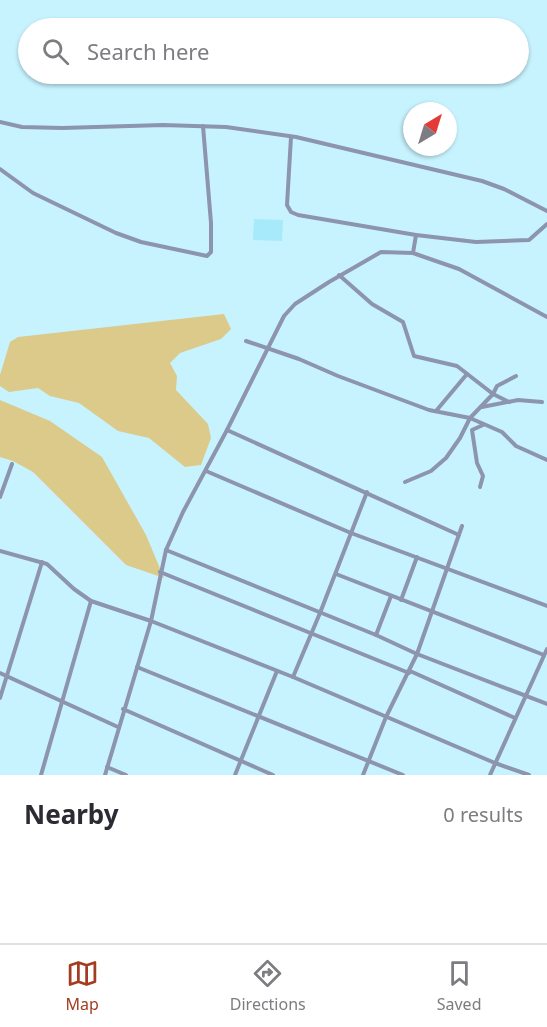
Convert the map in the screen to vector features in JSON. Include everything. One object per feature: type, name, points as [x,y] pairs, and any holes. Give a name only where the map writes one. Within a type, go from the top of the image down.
[{"type":"street","points":[[0,122],[22,127],[62,128],[226,127],[291,137],[482,182],[504,189],[547,211]]},
{"type":"street","points":[[0,169],[33,193],[116,233],[141,242],[207,256],[212,248],[204,126]]},
{"type":"street","points":[[291,137],[286,205],[291,212],[308,218],[462,241],[520,242],[535,237],[547,224]]},
{"type":"street","points":[[413,253],[416,235]]},
{"type":"street","points":[[105,775],[151,621],[166,550],[183,512],[284,316],[295,304],[339,275],[381,252],[413,253],[459,269],[547,317]]},
{"type":"street","points":[[339,275],[372,304],[403,322],[414,356],[457,366],[493,394],[509,402]]},
{"type":"street","points":[[246,341],[436,412],[470,418],[502,432],[516,446],[547,460]]},
{"type":"street","points":[[436,412],[466,374]]},
{"type":"street","points":[[405,482],[431,471],[446,458],[470,418],[493,394],[497,386],[516,376]]},
{"type":"street","points":[[481,408],[518,400],[542,402]]},
{"type":"street","points":[[480,487],[483,476],[477,463],[472,430],[484,424]]},
{"type":"street","points":[[227,430],[459,535]]},
{"type":"street","points":[[0,497],[12,464]]},
{"type":"street","points":[[206,471],[351,532],[547,606]]},
{"type":"street","points":[[293,677],[336,574],[366,492]]},
{"type":"street","points":[[363,775],[386,717],[417,654],[462,526]]},
{"type":"street","points":[[0,550],[42,562],[91,601],[151,621],[293,677],[495,764],[528,775]]},
{"type":"street","points":[[166,550],[376,635],[417,654],[547,704]]},
{"type":"street","points":[[401,600],[417,557]]},
{"type":"street","points":[[0,698],[42,562]]},
{"type":"street","points":[[160,572],[409,672],[515,718]]},
{"type":"street","points":[[336,574],[544,655]]},
{"type":"street","points":[[376,635],[390,596]]},
{"type":"street","points":[[41,775],[91,601]]},
{"type":"street","points":[[490,775],[547,649]]},
{"type":"street","points":[[137,667],[403,775]]},
{"type":"street","points":[[235,775],[277,671]]},
{"type":"street","points":[[0,673],[118,727]]},
{"type":"street","points":[[123,709],[273,775]]},
{"type":"street","points":[[107,767],[126,775]]},
{"type":"shaded area","points":[[254,219],[283,220],[282,241],[253,240]]},
{"type":"shaded area","points":[[224,314],[231,329],[221,339],[180,353],[170,363],[177,376],[176,390],[208,424],[211,438],[201,465],[185,467],[149,438],[118,431],[79,403],[50,396],[38,388],[9,392],[0,386],[0,375],[10,342],[18,337]]},
{"type":"shaded area","points":[[0,400],[50,421],[102,457],[146,535],[164,578],[126,565],[33,472],[0,457]]}]
